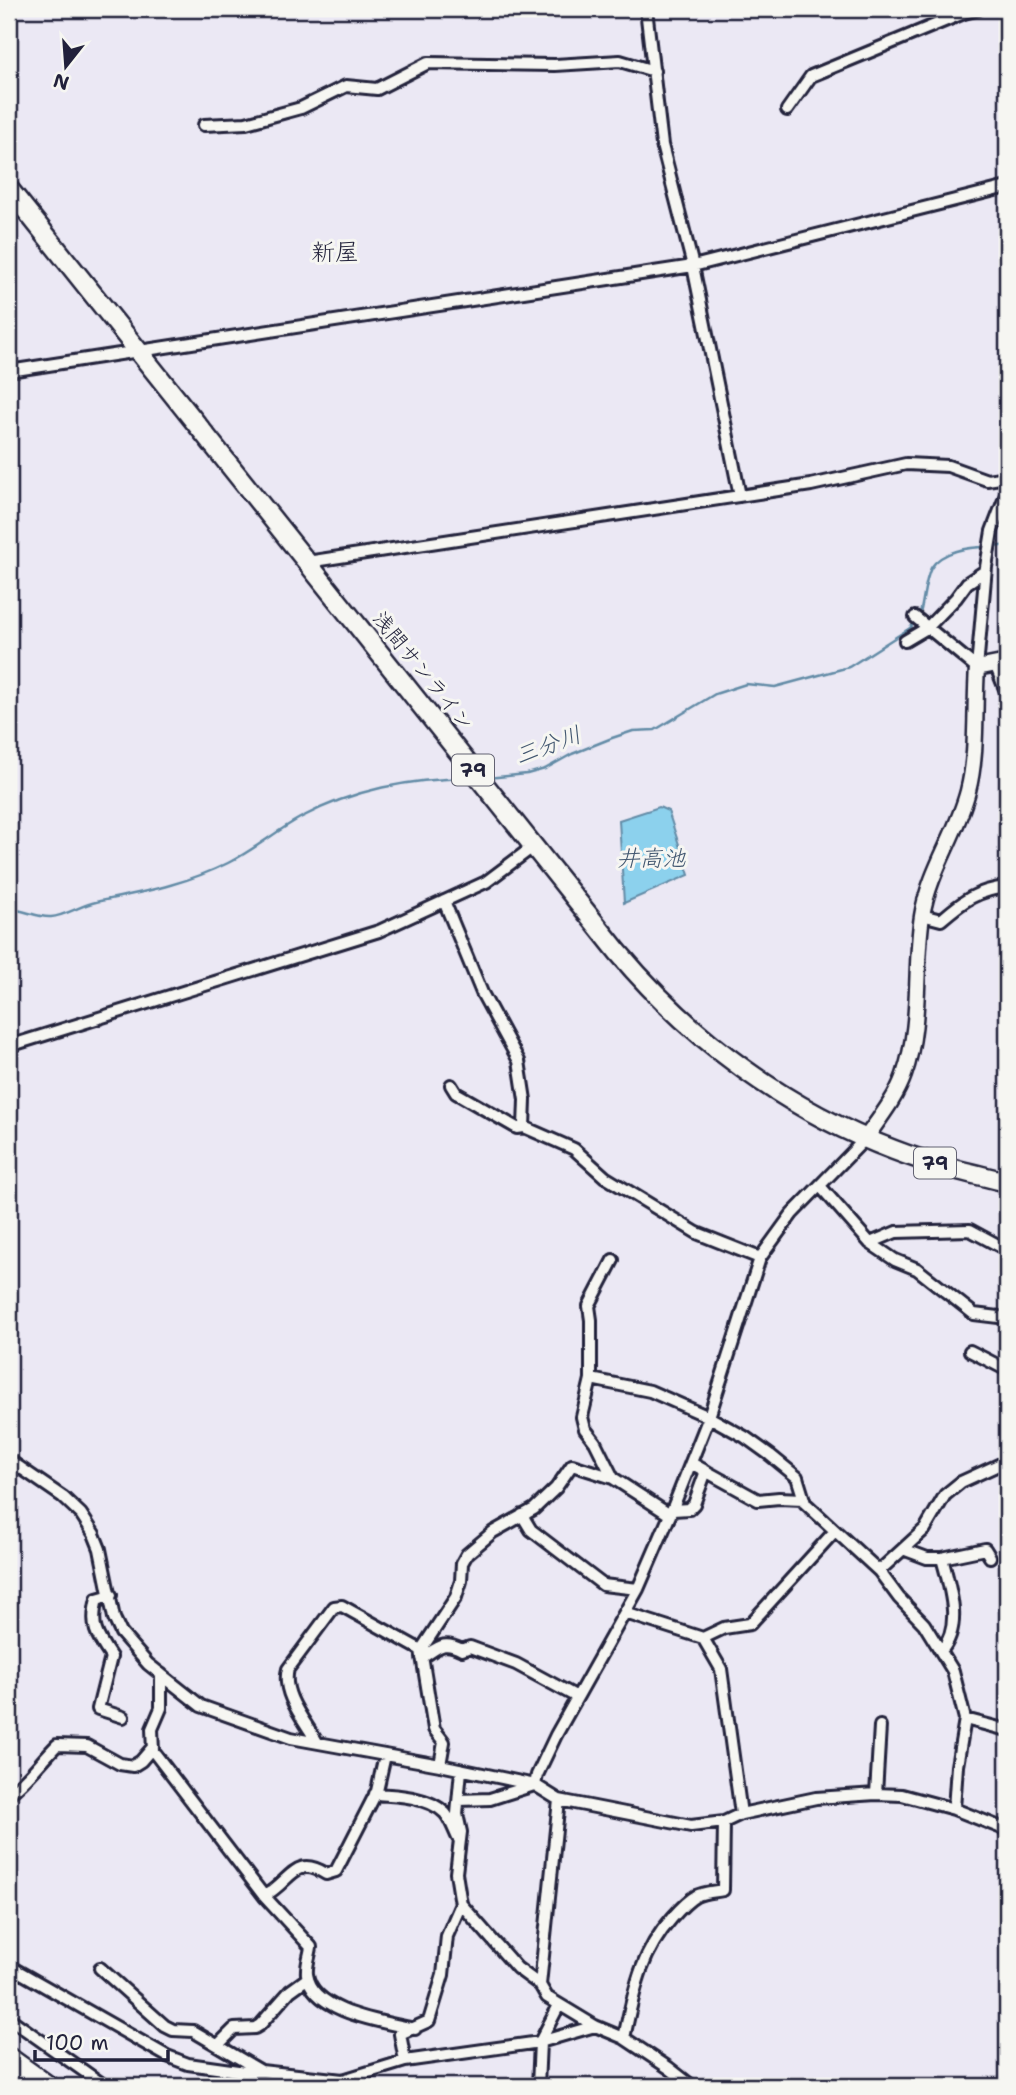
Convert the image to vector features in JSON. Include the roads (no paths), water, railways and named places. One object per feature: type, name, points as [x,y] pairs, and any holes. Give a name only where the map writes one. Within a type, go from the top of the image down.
[{"type":"highway","points":[[9,2058],[48,2086]]},
{"type":"highway","points":[[9,2077],[21,2086]]},
{"type":"main road","name":"浅間サンライン","points":[[9,189],[631,967],[682,1020],[760,1081],[865,1139],[909,1155],[1007,1182]]},
{"type":"street","points":[[646,9],[662,145],[693,266],[740,496]]},
{"type":"street","points":[[787,110],[811,76],[979,9]]},
{"type":"street","points":[[204,125],[246,123],[301,108],[346,86],[377,89],[428,63],[555,65],[620,61],[655,69]]},
{"type":"street","points":[[9,371],[693,266],[1007,187]]},
{"type":"street","points":[[307,562],[811,485],[906,464],[948,466],[987,480],[1007,477]]},
{"type":"street","points":[[535,1785],[537,1775],[577,1697],[638,1589],[671,1512],[709,1417],[760,1258],[773,1236],[792,1214],[865,1139],[900,1086],[914,1031],[922,915],[932,875],[940,862],[969,789],[985,571],[992,531],[1007,492]]},
{"type":"street","points":[[905,641],[927,628],[967,583],[985,571]]},
{"type":"street","points":[[915,617],[977,668]]},
{"type":"street","points":[[977,668],[1001,663],[1007,694]]},
{"type":"street","points":[[9,1046],[379,931],[486,882],[534,846]]},
{"type":"street","points":[[922,915],[941,920],[966,898],[994,888],[1007,887]]},
{"type":"street","points":[[444,901],[482,993],[519,1061],[525,1100],[524,1127]]},
{"type":"street","points":[[451,1085],[456,1093],[517,1128],[524,1127],[574,1149],[606,1177],[677,1222],[697,1233],[760,1258]]},
{"type":"street","points":[[820,1186],[870,1242],[895,1260],[917,1269],[974,1314],[1007,1318]]},
{"type":"street","points":[[870,1242],[896,1232],[971,1230],[1007,1250]]},
{"type":"street","points":[[613,1260],[589,1306],[591,1379],[582,1417],[585,1429],[595,1442],[613,1478]]},
{"type":"street","points":[[970,1351],[1007,1370]]},
{"type":"street","points":[[591,1379],[650,1391],[709,1417],[745,1437],[797,1477],[803,1499],[834,1532],[880,1571],[899,1598],[924,1624],[953,1671],[965,1719],[957,1766],[954,1809]]},
{"type":"street","points":[[9,1460],[64,1497],[81,1514],[94,1534],[111,1595],[114,1618],[121,1633],[141,1657],[201,1706],[291,1738],[535,1785],[559,1800],[691,1826],[724,1822],[741,1814],[816,1798],[876,1794],[902,1795],[954,1809],[1007,1830]]},
{"type":"street","points":[[880,1571],[925,1529],[945,1495],[961,1482],[1007,1461]]},
{"type":"street","points":[[691,1463],[758,1500],[803,1499]]},
{"type":"street","points":[[440,1765],[444,1742],[434,1730],[422,1654],[456,1597],[461,1581],[461,1563],[467,1554],[493,1532],[534,1509],[556,1488],[572,1465],[613,1478],[671,1512],[689,1508],[694,1504],[706,1471]]},
{"type":"street","points":[[522,1515],[531,1530],[603,1585],[638,1589]]},
{"type":"street","points":[[703,1638],[724,1628],[750,1624],[834,1532]]},
{"type":"street","points":[[903,1549],[927,1558],[942,1558],[985,1549],[990,1557]]},
{"type":"street","points":[[941,1651],[950,1641],[953,1631],[949,1587],[942,1558]]},
{"type":"street","points":[[111,1595],[97,1599],[93,1615],[97,1635],[111,1657],[98,1709],[123,1717]]},
{"type":"street","points":[[317,1742],[289,1692],[286,1676],[288,1669],[334,1607],[342,1606],[422,1654]]},
{"type":"street","points":[[625,1613],[703,1638],[721,1669],[741,1814]]},
{"type":"street","points":[[422,1654],[442,1645],[450,1644],[462,1650],[470,1647],[516,1664],[577,1697]]},
{"type":"street","points":[[161,1674],[160,1708],[152,1729],[153,1747],[264,1896],[311,1947],[307,1972],[319,1995],[353,2015],[415,2029]]},
{"type":"street","points":[[965,1719],[1007,1730]]},
{"type":"street","points":[[876,1794],[880,1726]]},
{"type":"street","points":[[9,1794],[26,1781],[41,1760],[57,1745],[87,1746],[120,1764],[133,1766],[153,1747]]},
{"type":"street","points":[[264,1896],[278,1889],[295,1871],[305,1866],[326,1874],[336,1871],[376,1794],[385,1755]]},
{"type":"street","points":[[461,1770],[457,1814],[461,1832],[456,1874],[461,1904],[517,1968],[540,1986],[547,1997],[595,2026],[624,2038],[692,2086]]},
{"type":"street","points":[[459,1800],[490,1799],[535,1785]]},
{"type":"street","points":[[376,1794],[397,1795],[434,1804],[447,1815],[460,1841]]},
{"type":"street","points":[[540,1986],[559,1800]]},
{"type":"street","points":[[624,2038],[636,1983],[647,1951],[661,1930],[681,1907],[698,1895],[723,1890],[724,1822]]},
{"type":"street","points":[[405,2061],[400,2034],[429,2021],[443,1975],[447,1936],[461,1904]]},
{"type":"street","points":[[9,1966],[167,2056],[188,2064],[347,2083],[405,2061],[540,2042],[595,2026]]},
{"type":"street","points":[[100,1968],[164,2026],[173,2030],[193,2031],[261,2071]]},
{"type":"street","points":[[218,2045],[234,2029],[255,2028],[260,2025],[290,1991],[308,1978]]},
{"type":"street","points":[[538,2086],[540,2042],[559,2005]]},
{"type":"street","points":[[9,2018],[105,2086]]},
{"type":"water","name":"井高池","points":[[659,807],[668,811],[689,875],[624,903],[619,820]]},
{"type":"waterway","name":"三分川","points":[[994,547],[1007,545]]},
{"type":"waterway","name":"三分川","points":[[919,617],[927,579],[936,562],[956,551],[987,547]]},
{"type":"waterway","name":"三分川","points":[[487,778],[527,774],[545,769],[572,754],[612,738],[633,731],[655,730],[715,694],[746,684],[775,687],[849,667],[910,628],[915,622]]},
{"type":"waterway","name":"三分川","points":[[9,909],[51,917],[90,903],[163,887],[228,863],[300,818],[341,800],[404,783],[470,778]]},
{"type":"district","name":"新屋","points":[[335,252]]}]
